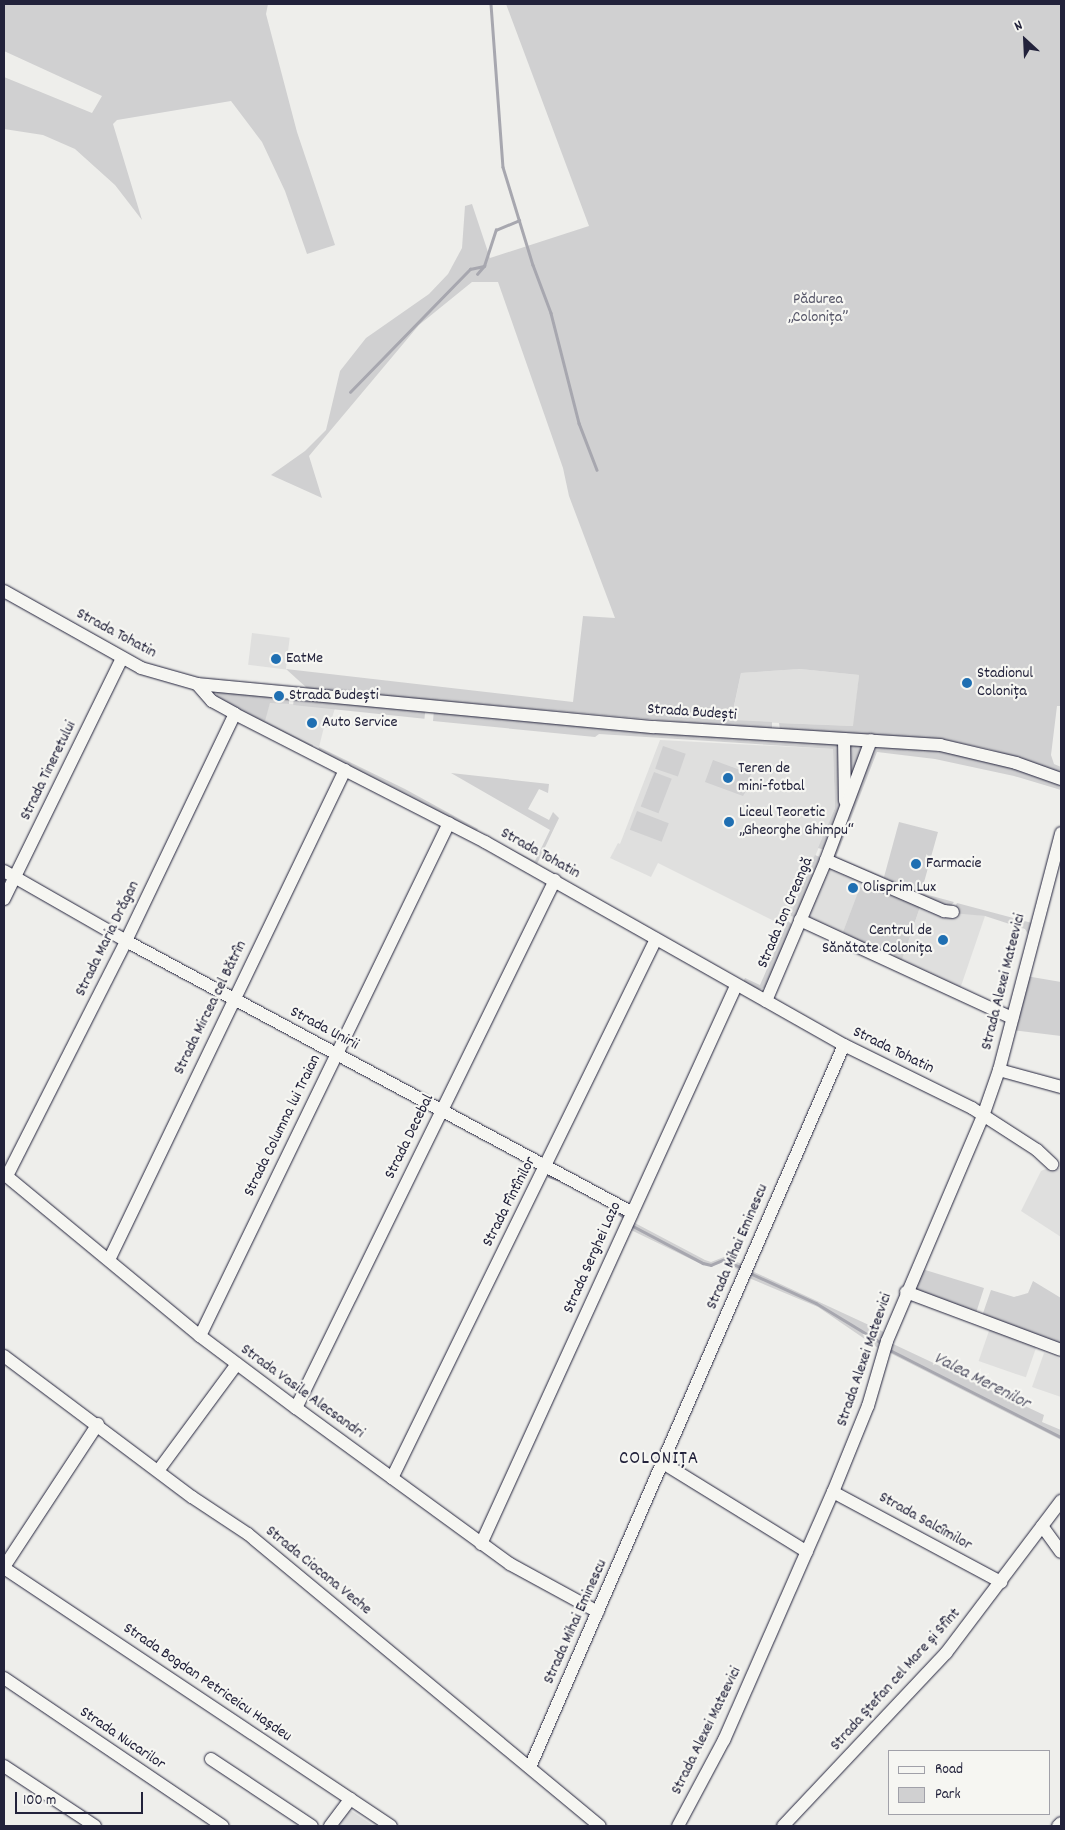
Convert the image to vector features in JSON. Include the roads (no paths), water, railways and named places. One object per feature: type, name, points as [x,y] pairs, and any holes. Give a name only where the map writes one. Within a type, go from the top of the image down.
[{"type":"street","name":"Strada Tohatin","points":[[4,591],[122,658],[157,674],[197,684],[212,700],[235,714],[449,823],[555,880],[736,986],[844,1045],[983,1116],[1037,1150],[1052,1164]]},
{"type":"street","name":"Strada Tineretului","points":[[4,899],[9,874],[122,658]]},
{"type":"street","name":"Strada Budești","points":[[197,684],[654,727],[871,740],[962,749],[1061,778]]},
{"type":"street","name":"Strada Maria Drăgan","points":[[5,1175],[126,941],[235,714]]},
{"type":"street","name":"Strada Ion Creangă","points":[[844,739],[846,809]]},
{"type":"street","name":"Strada Ion Creangă","points":[[766,1001],[826,860],[871,740]]},
{"type":"street","name":"Strada Mircea cel Bătrîn","points":[[109,1260],[232,998],[344,770]]},
{"type":"street","name":"Strada Columna lui Traian","points":[[200,1336],[449,823]]},
{"type":"street","name":"Strada Alexei Mateevici","points":[[678,1826],[724,1740],[833,1492],[868,1406],[886,1341],[983,1116],[999,1070],[1061,833]]},
{"type":"street","points":[[826,860],[938,909],[953,912]]},
{"type":"street","name":"Strada Unirii","points":[[9,874],[126,941],[632,1212]]},
{"type":"street","name":"Strada Decebal","points":[[296,1408],[555,880]]},
{"type":"street","points":[[800,920],[1012,1018]]},
{"type":"street","name":"Strada Fîntînilor","points":[[392,1478],[656,940]]},
{"type":"street","name":"Strada Serghei Lazo","points":[[481,1544],[736,986]]},
{"type":"street","name":"Strada Mihai Eminescu","points":[[530,1767],[844,1045]]},
{"type":"street","points":[[999,1070],[1061,1087]]},
{"type":"street","name":"Strada Vasile Alecsandri","points":[[5,1175],[236,1364],[510,1564],[598,1612]]},
{"type":"street","points":[[906,1292],[1061,1350]]},
{"type":"street","name":"Strada Ciocana Veche","points":[[4,1356],[98,1424],[158,1471],[248,1534],[600,1826]]},
{"type":"street","points":[[158,1471],[236,1364]]},
{"type":"street","points":[[4,1567],[98,1424]]},
{"type":"street","points":[[663,1463],[807,1552]]},
{"type":"street","name":"Strada Salcîmilor","points":[[833,1492],[1001,1582]]},
{"type":"street","name":"Strada Ștefan cel Mare și Sfînt","points":[[783,1826],[946,1653],[1061,1501]]},
{"type":"street","points":[[1042,1526],[1061,1552]]},
{"type":"street","name":"Strada Bogdan Petriceicu Hașdeu","points":[[4,1567],[391,1826]]},
{"type":"street","name":"Strada Nucarilor","points":[[4,1678],[223,1826]]},
{"type":"street","points":[[212,1759],[312,1826]]},
{"type":"street","points":[[4,1766],[95,1826]]},
{"type":"street","points":[[330,1826],[350,1799]]},
{"type":"street","points":[[1058,1826],[1061,1822]]},
{"type":"waterway","points":[[491,4],[503,167],[533,265],[551,313],[579,423],[597,470]]},
{"type":"waterway","points":[[350,392],[470,269],[484,266],[496,230],[519,220]]},
{"type":"waterway","points":[[477,274],[484,266]]},
{"type":"waterway","name":"Valea Merenilor","points":[[549,1176],[557,1179]]},
{"type":"waterway","name":"Valea Merenilor","points":[[610,1208],[623,1216]]},
{"type":"waterway","name":"Valea Merenilor","points":[[633,1226],[703,1263],[711,1265],[723,1260],[740,1267]]},
{"type":"waterway","name":"Valea Merenilor","points":[[752,1274],[816,1303],[880,1342]]},
{"type":"waterway","name":"Valea Merenilor","points":[[890,1350],[1061,1437]]},
{"type":"place","name":"EatMe","points":[[276,659]]},
{"type":"place","name":"Stadionul Colonița","points":[[967,683]]},
{"type":"place","name":"Strada Budești","points":[[279,696]]},
{"type":"place","name":"Auto Service","points":[[312,723]]},
{"type":"place","name":"Teren de mini-fotbal","points":[[728,778]]},
{"type":"place","name":"Liceul Teoretic „Gheorghe Ghimpu“","points":[[729,822]]},
{"type":"place","name":"Farmacie","points":[[916,864]]},
{"type":"place","name":"Olisprim Lux","points":[[853,888]]},
{"type":"place","name":"Centrul de Sănătate Colonița","points":[[943,940]]},
{"type":"district","name":"COLONIȚA","points":[[659,1460]]},
{"type":"park label","name":"Pădurea „Colonița”","points":[[818,309]]}]
